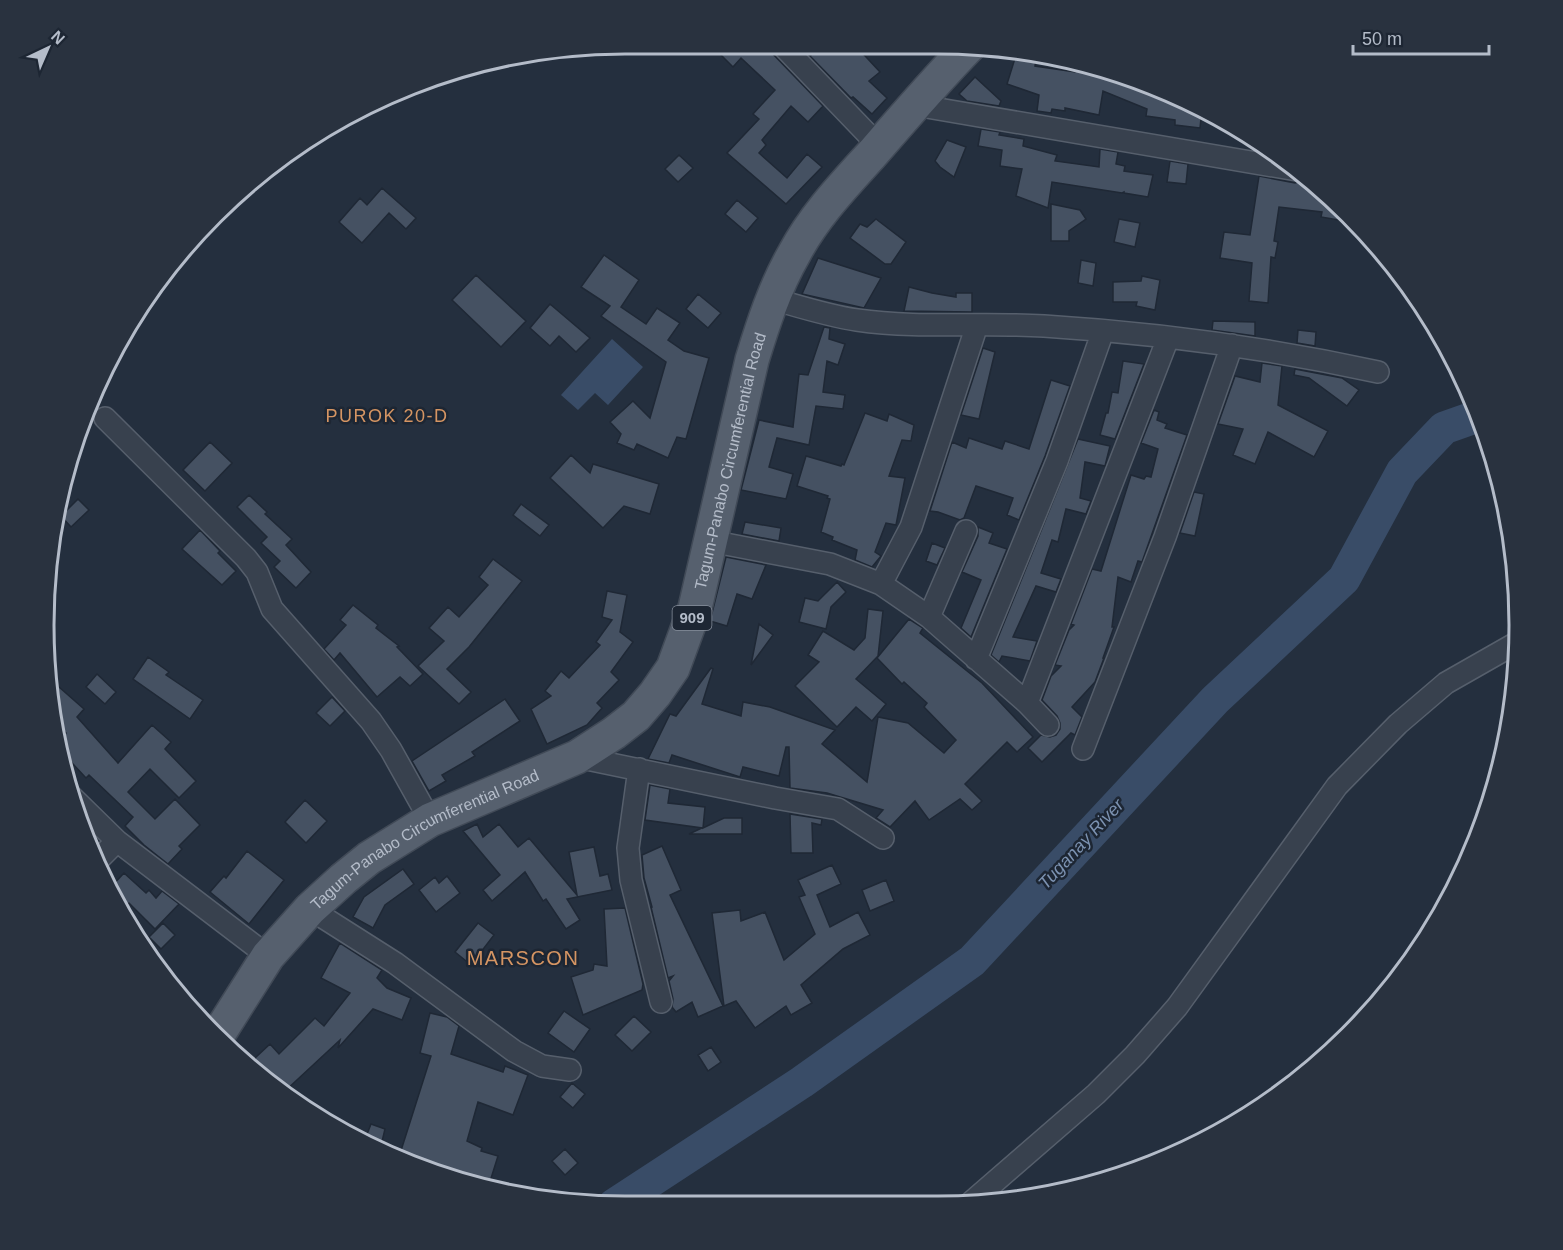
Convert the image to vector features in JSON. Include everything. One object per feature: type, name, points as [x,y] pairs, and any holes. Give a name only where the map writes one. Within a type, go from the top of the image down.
[{"type":"main road","name":"Tagum-Panabo Circumferential Road","points":[[222,1029],[268,956],[310,909],[369,858],[430,820],[577,757],[636,716],[655,694],[674,668],[695,608],[752,360],[773,299],[795,252],[819,214],[961,55]]},
{"type":"street","points":[[792,54],[879,146]]},
{"type":"street","points":[[915,105],[1279,167]]},
{"type":"street","points":[[773,299],[857,320],[914,324],[1042,326],[1103,331],[1232,345],[1378,372]]},
{"type":"street","points":[[881,584],[911,527],[977,325]]},
{"type":"street","points":[[976,659],[1057,461],[1103,331]]},
{"type":"street","points":[[1027,703],[1168,338]]},
{"type":"street","points":[[1083,749],[1165,537],[1232,345]]},
{"type":"street","points":[[105,418],[246,558],[257,572],[272,609],[371,721],[391,750],[430,820]]},
{"type":"street","points":[[929,617],[966,531]]},
{"type":"street","points":[[710,541],[830,564],[881,584],[929,617],[1027,703],[1048,725]]},
{"type":"street","points":[[980,1194],[1096,1094],[1135,1055],[1177,1007],[1337,786],[1398,724],[1446,683],[1508,647]]},
{"type":"street","points":[[577,757],[838,809],[883,838]]},
{"type":"street","points":[[639,770],[628,848],[632,880],[661,1002]]},
{"type":"street","points":[[84,809],[117,841],[268,956]]},
{"type":"street","points":[[102,856],[117,841]]},
{"type":"street","points":[[310,909],[403,969],[514,1051],[542,1066],[570,1070]]},
{"type":"water","points":[[612,339],[643,367],[608,405],[595,393],[578,410],[561,395]]},
{"type":"building","points":[[720,54],[773,54],[823,106],[808,122],[791,106],[762,140],[766,145],[759,153],[787,178],[807,154],[822,167],[786,204],[727,153],[759,119],[753,114],[775,90],[741,58],[733,67]]},
{"type":"building","points":[[812,54],[863,54],[880,72],[869,81],[887,98],[872,114],[853,97],[851,98],[810,56]]},
{"type":"building","points":[[1015,59],[1035,63],[1035,66],[1086,73],[1157,97],[1191,113],[1201,118],[1200,128],[1175,125],[1175,120],[1146,116],[1147,109],[1103,91],[1099,115],[1065,108],[1065,111],[1052,109],[1051,113],[1037,111],[1039,95],[1007,84]]},
{"type":"building","points":[[975,77],[1001,101],[999,106],[967,101],[959,94]]},
{"type":"building","points":[[981,129],[1024,139],[1023,146],[1057,155],[1055,161],[1099,167],[1100,149],[1118,152],[1116,164],[1125,166],[1124,171],[1153,175],[1148,197],[1052,182],[1048,208],[1016,196],[1022,169],[1000,166],[1002,150],[978,146]]},
{"type":"building","points":[[947,140],[966,147],[954,177],[935,161]]},
{"type":"building","points":[[679,155],[693,168],[678,182],[665,169]]},
{"type":"building","points":[[1170,161],[1188,164],[1186,184],[1167,182]]},
{"type":"building","points":[[1259,176],[1298,182],[1341,221],[1321,217],[1322,212],[1279,207],[1274,241],[1278,242],[1275,258],[1271,257],[1268,303],[1249,301],[1252,263],[1220,258],[1224,232],[1250,235]]},
{"type":"building","points":[[382,188],[416,218],[406,229],[389,213],[362,243],[339,222],[360,198],[367,205]]},
{"type":"building","points":[[737,200],[758,218],[746,232],[725,214]]},
{"type":"building","points":[[1051,204],[1080,210],[1086,219],[1069,231],[1069,241],[1051,241]]},
{"type":"building","points":[[876,219],[906,242],[891,264],[885,264],[850,238],[860,224],[867,227]]},
{"type":"building","points":[[1119,219],[1140,223],[1135,247],[1114,242]]},
{"type":"building","points":[[604,255],[639,280],[621,307],[646,324],[657,308],[680,323],[668,340],[684,351],[709,358],[686,439],[677,437],[668,458],[637,444],[634,450],[617,443],[621,434],[610,422],[633,401],[650,418],[666,362],[601,316],[610,306],[581,287]]},
{"type":"building","points":[[818,258],[881,278],[864,308],[802,294]]},
{"type":"building","points":[[1081,260],[1096,263],[1093,286],[1078,283]]},
{"type":"building","points":[[476,275],[526,321],[501,347],[452,300]]},
{"type":"building","points":[[1142,276],[1160,280],[1155,310],[1136,306],[1137,302],[1113,302],[1113,282],[1141,281]]},
{"type":"building","points":[[909,287],[956,297],[956,293],[972,293],[972,312],[904,311]]},
{"type":"building","points":[[698,294],[721,313],[708,328],[686,309]]},
{"type":"building","points":[[550,304],[590,338],[576,352],[559,336],[550,346],[530,328]]},
{"type":"building","points":[[1213,321],[1255,322],[1255,336],[1212,330]]},
{"type":"building","points":[[824,327],[830,328],[829,339],[845,344],[838,365],[827,361],[823,392],[845,395],[843,409],[816,406],[809,445],[777,438],[769,467],[793,474],[786,499],[741,490],[759,420],[793,427],[799,374],[808,375]]},
{"type":"building","points":[[1298,330],[1316,332],[1315,346],[1297,343]]},
{"type":"building","points":[[983,348],[995,352],[979,419],[961,415]]},
{"type":"building","points":[[1123,361],[1144,364],[1115,439],[1100,435],[1112,392],[1118,393]]},
{"type":"building","points":[[1262,363],[1282,366],[1278,405],[1328,431],[1314,457],[1268,432],[1255,464],[1233,455],[1243,429],[1218,424],[1235,376],[1260,382]]},
{"type":"building","points":[[1295,369],[1342,378],[1359,390],[1347,406],[1309,378],[1294,375]]},
{"type":"building","points":[[1051,380],[1070,386],[1019,520],[1007,515],[1013,498],[976,486],[964,518],[960,520],[930,511],[952,442],[966,448],[969,438],[1002,449],[1005,441],[1029,449]]},
{"type":"building","points":[[1154,410],[1159,412],[1157,420],[1167,424],[1165,428],[1187,435],[1142,562],[1138,561],[1131,582],[1118,577],[1112,627],[1114,627],[1104,658],[1095,682],[1072,707],[1082,717],[1075,735],[1071,733],[1042,762],[1028,748],[1041,735],[1050,737],[1056,735],[1060,729],[1060,723],[1057,716],[1042,700],[1051,676],[1061,666],[1055,665],[1069,630],[1074,625],[1071,624],[1092,569],[1101,571],[1131,475],[1144,479],[1146,476],[1151,477],[1158,449],[1141,443]]},
{"type":"building","points":[[865,413],[887,421],[889,414],[914,425],[911,441],[902,440],[889,476],[905,478],[896,525],[886,523],[875,552],[881,556],[872,567],[855,560],[857,550],[832,540],[833,537],[821,532],[830,499],[827,498],[828,496],[797,486],[806,456],[844,465]]},
{"type":"building","points":[[1078,439],[1110,446],[1105,466],[1085,462],[1080,498],[1091,501],[1086,514],[1066,509],[1058,542],[1052,540],[1041,573],[1061,579],[1056,592],[1036,586],[1013,637],[1037,641],[1030,661],[1002,656],[999,662],[991,655]]},
{"type":"building","points":[[210,442],[232,463],[205,491],[183,470]]},
{"type":"building","points":[[571,455],[590,473],[593,464],[659,484],[650,514],[624,506],[603,528],[550,478]]},
{"type":"building","points":[[1194,492],[1204,494],[1195,536],[1180,533]]},
{"type":"building","points":[[249,495],[267,512],[265,514],[292,539],[286,545],[311,572],[296,588],[274,567],[280,561],[261,543],[267,537],[237,507]]},
{"type":"building","points":[[78,499],[89,510],[71,527],[64,519],[66,511]]},
{"type":"building","points":[[521,504],[549,525],[540,536],[513,515]]},
{"type":"building","points":[[745,522],[781,528],[779,541],[742,534]]},
{"type":"building","points":[[978,527],[993,533],[989,543],[1007,549],[971,637],[961,628],[981,580],[962,572],[978,536]]},
{"type":"building","points":[[200,530],[236,571],[222,585],[182,549]]},
{"type":"building","points":[[932,543],[945,548],[937,565],[926,561]]},
{"type":"building","points":[[726,557],[766,565],[752,599],[737,594],[727,626],[710,621]]},
{"type":"building","points":[[493,559],[522,581],[469,647],[447,669],[471,692],[459,704],[418,666],[444,641],[429,628],[448,607],[459,617],[488,585],[479,577]]},
{"type":"building","points":[[837,582],[846,592],[831,607],[826,629],[799,622],[805,598],[818,601]]},
{"type":"building","points":[[607,591],[627,595],[620,632],[633,642],[611,672],[619,680],[597,703],[602,708],[587,725],[547,744],[531,709],[551,696],[545,691],[561,671],[569,678],[600,645],[596,642],[612,620],[602,617]]},
{"type":"building","points":[[353,605],[378,625],[376,628],[399,646],[397,647],[423,674],[410,686],[400,677],[377,697],[340,653],[334,660],[324,649],[346,625],[340,620]]},
{"type":"building","points":[[868,609],[883,611],[878,656],[856,679],[886,704],[872,721],[856,707],[837,727],[795,686],[819,662],[808,655],[823,631],[854,650],[865,638]]},
{"type":"building","points":[[909,619],[923,628],[920,633],[982,683],[1033,737],[1017,752],[1007,742],[965,784],[982,801],[972,810],[960,799],[929,820],[915,801],[890,827],[876,818],[883,810],[827,793],[790,788],[789,747],[786,747],[779,776],[743,767],[740,777],[672,755],[669,763],[648,759],[670,714],[676,716],[711,668],[713,669],[702,704],[741,716],[743,702],[770,707],[835,730],[822,744],[867,782],[878,717],[908,723],[944,753],[956,740],[924,707],[927,703],[904,682],[902,684],[877,658]]},
{"type":"building","points":[[759,624],[773,635],[751,665]]},
{"type":"building","points":[[148,657],[169,672],[166,675],[203,700],[190,719],[133,679]]},
{"type":"building","points":[[97,674],[116,692],[105,704],[86,687]]},
{"type":"building","points":[[57,686],[84,709],[77,717],[118,763],[152,725],[171,742],[165,749],[196,781],[179,798],[150,769],[128,792],[155,819],[175,799],[200,825],[179,846],[182,849],[168,864],[125,826],[133,817],[89,775],[86,778],[70,761]]},
{"type":"building","points":[[332,697],[345,711],[330,726],[316,713]]},
{"type":"building","points":[[505,699],[520,721],[472,752],[475,756],[442,775],[446,781],[429,791],[412,761]]},
{"type":"building","points":[[650,785],[670,789],[668,803],[705,807],[703,828],[724,818],[742,818],[742,834],[689,834],[702,828],[645,820]]},
{"type":"building","points":[[305,800],[327,821],[306,843],[285,822]]},
{"type":"building","points":[[790,814],[822,819],[821,825],[812,823],[813,853],[791,853]]},
{"type":"building","points":[[477,824],[483,837],[499,824],[518,847],[529,838],[577,895],[569,852],[594,847],[600,876],[608,874],[612,890],[567,899],[580,920],[566,929],[546,899],[543,901],[525,872],[492,901],[483,890],[500,875],[463,831]]},
{"type":"building","points":[[662,846],[681,890],[670,895],[723,1006],[698,1017],[692,1002],[676,1012],[672,1007],[673,999],[669,981],[673,976],[668,978],[644,878],[642,855]]},
{"type":"building","points":[[247,851],[284,880],[249,924],[210,892],[224,876],[226,878]]},
{"type":"building","points":[[832,865],[841,884],[817,895],[830,927],[858,912],[870,935],[843,949],[801,985],[812,1003],[791,1015],[786,1006],[755,1028],[736,1001],[724,1006],[712,913],[740,910],[741,921],[765,912],[784,960],[815,934],[799,897],[805,895],[798,880]]},
{"type":"building","points":[[403,869],[414,884],[385,905],[373,928],[353,917],[364,897]]},
{"type":"building","points":[[124,873],[146,893],[149,890],[156,898],[162,891],[179,904],[155,929],[129,903],[127,905],[115,882]]},
{"type":"building","points":[[447,876],[460,893],[436,912],[419,890],[435,877],[439,883]]},
{"type":"building","points":[[886,880],[894,901],[870,911],[862,890]]},
{"type":"building","points":[[625,908],[643,984],[642,990],[583,1015],[571,977],[593,970],[594,964],[607,966],[604,909]]},
{"type":"building","points":[[163,923],[175,935],[161,949],[149,937]]},
{"type":"building","points":[[478,923],[494,935],[471,965],[455,952]]},
{"type":"building","points":[[340,943],[382,970],[377,978],[387,988],[411,998],[402,1020],[373,1009],[338,1048],[340,1040],[290,1087],[254,1059],[270,1044],[279,1054],[315,1018],[324,1026],[350,993],[321,978]]},
{"type":"building","points":[[564,1011],[590,1029],[574,1052],[548,1033]]},
{"type":"building","points":[[430,1013],[447,1017],[459,1026],[451,1054],[503,1072],[505,1066],[528,1075],[513,1115],[478,1102],[467,1141],[482,1148],[481,1151],[498,1156],[491,1180],[441,1166],[401,1151],[431,1056],[420,1053]]},
{"type":"building","points":[[634,1016],[651,1032],[632,1051],[615,1035]]},
{"type":"building","points":[[711,1047],[721,1062],[708,1071],[698,1055]]},
{"type":"building","points":[[572,1083],[585,1094],[573,1108],[560,1097]]},
{"type":"building","points":[[371,1124],[385,1129],[382,1142],[367,1134]]},
{"type":"building","points":[[565,1149],[578,1163],[565,1175],[552,1161]]},
{"type":"waterway","name":"Tuganay River","points":[[628,1196],[802,1082],[972,961],[1215,700],[1344,579],[1402,472],[1444,428],[1471,419]]},
{"type":"district","name":"PUROK 20-D","points":[[387,416]]},
{"type":"district","name":"MARSCON","points":[[523,958]]}]
